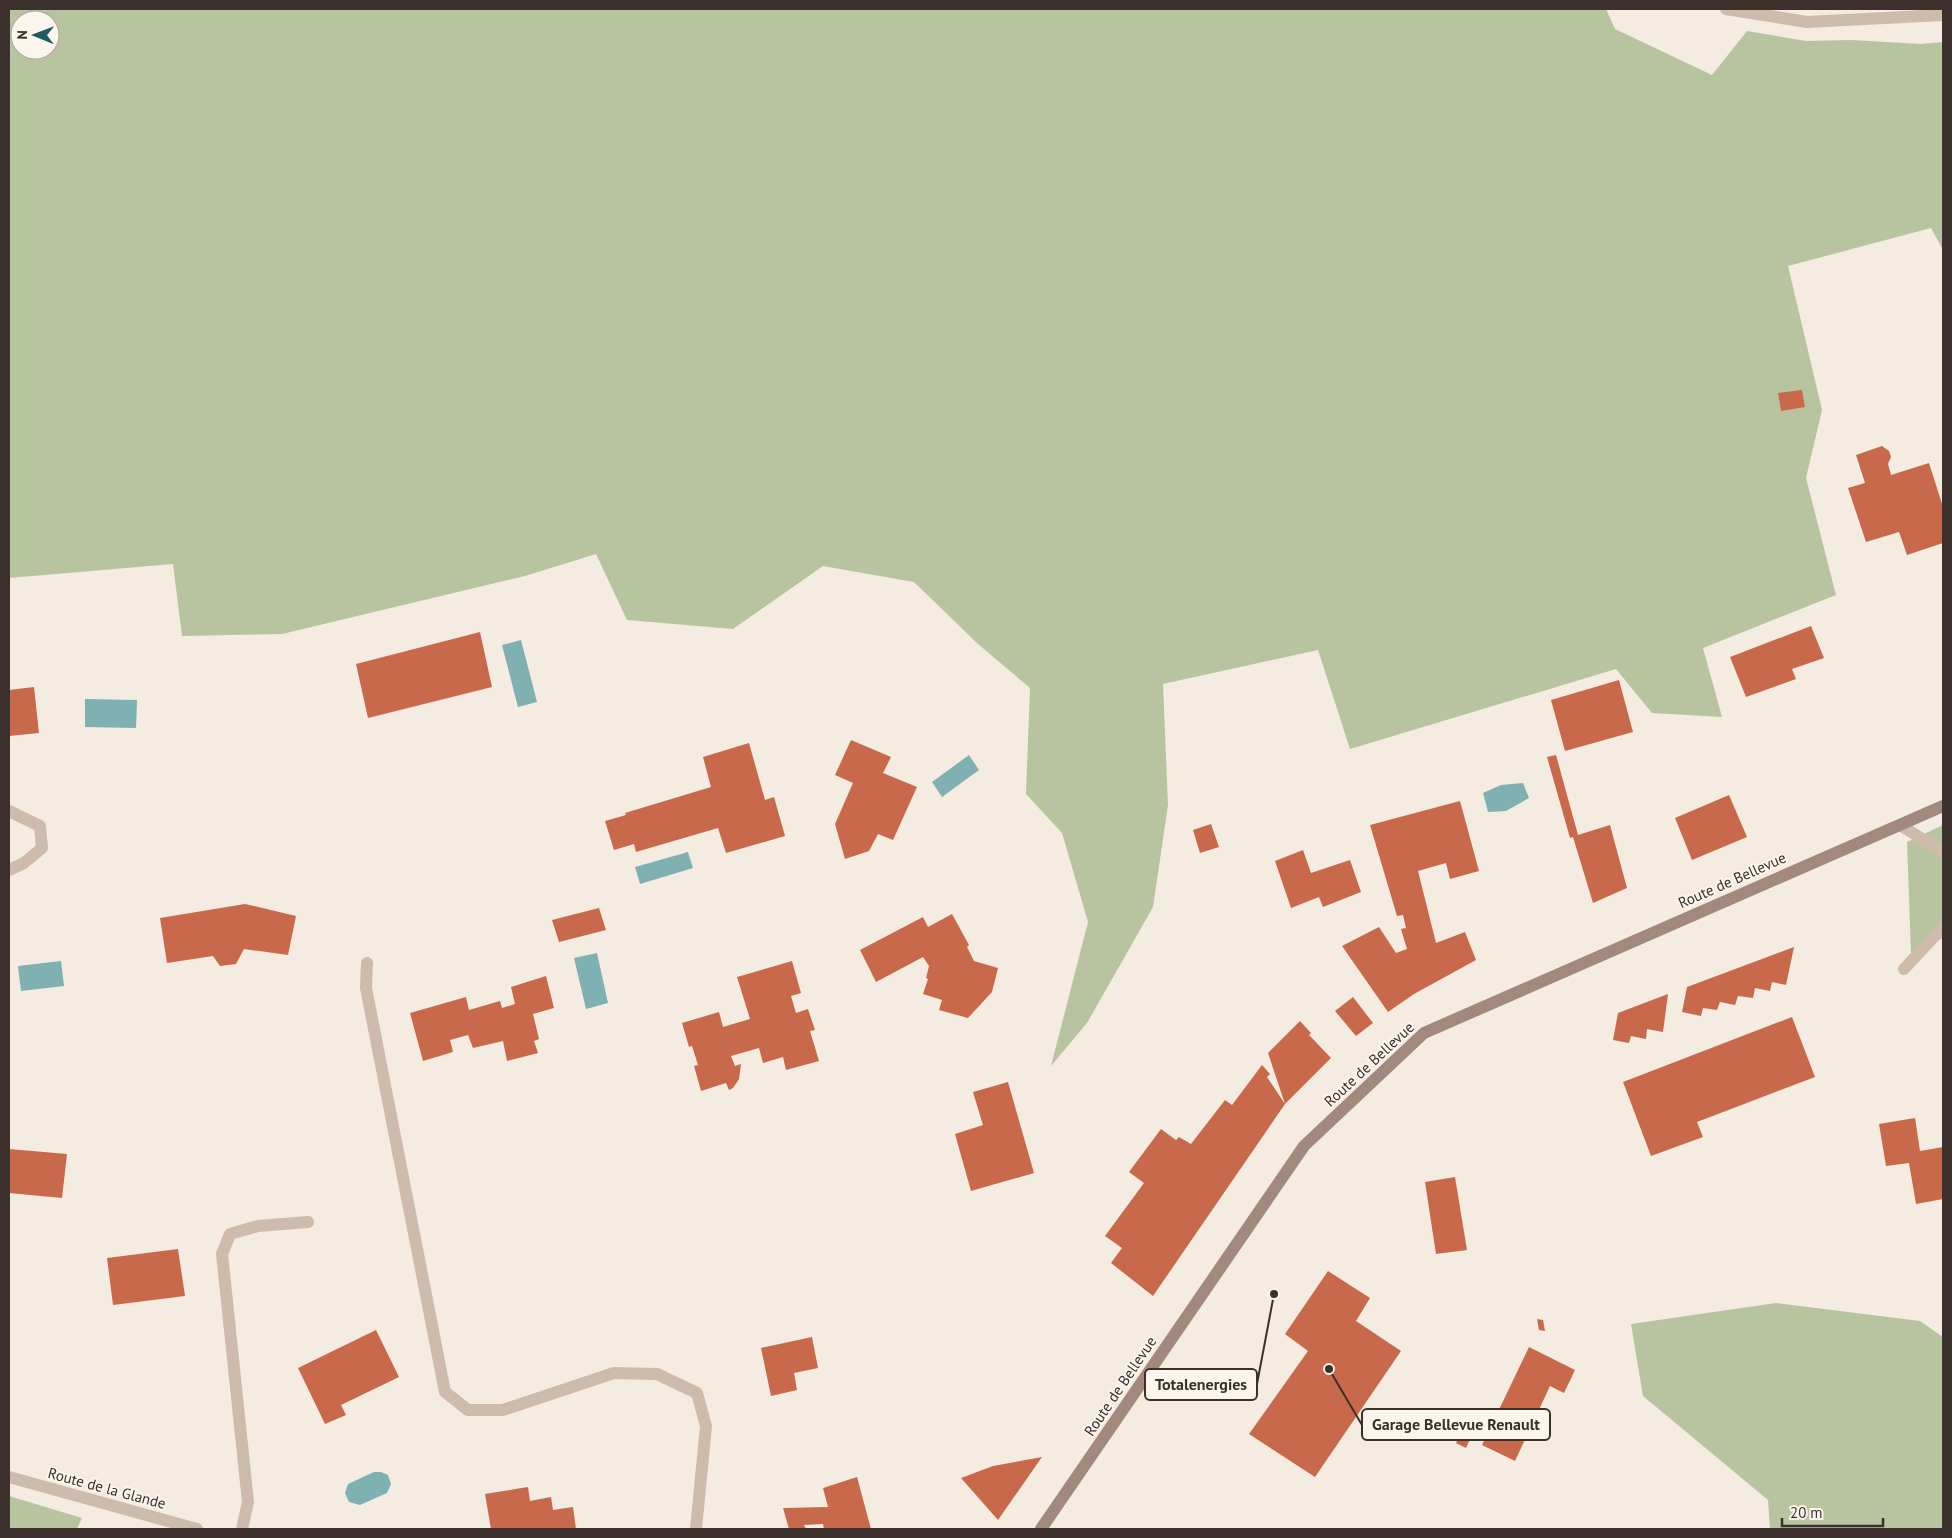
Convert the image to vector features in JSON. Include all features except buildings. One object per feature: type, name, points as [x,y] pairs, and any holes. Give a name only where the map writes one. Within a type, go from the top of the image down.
[{"type":"main road","name":"Route de Bellevue","points":[[1041,1529],[1304,1146],[1424,1033],[1943,806]]},
{"type":"street","points":[[1726,9],[1807,22],[1943,15]]},
{"type":"street","points":[[9,811],[40,826],[42,848],[24,863],[9,870]]},
{"type":"street","points":[[1900,825],[1943,852]]},
{"type":"street","points":[[1904,968],[1943,927]]},
{"type":"street","points":[[366,963],[366,988],[445,1392],[468,1410],[502,1410],[614,1373],[656,1374],[697,1393],[706,1426],[696,1529]]},
{"type":"street","points":[[242,1529],[248,1502],[222,1254],[230,1234],[258,1226],[308,1222]]},
{"type":"street","name":"Route de la Glande","points":[[9,1477],[197,1529]]},
{"type":"green space","points":[[9,9],[1606,9],[1615,29],[1712,75],[1747,31],[1806,41],[1851,40],[1921,44],[1943,42],[1943,250],[1931,228],[1788,266],[1822,410],[1806,478],[1836,595],[1703,648],[1722,717],[1652,713],[1616,669],[1350,749],[1318,650],[1163,684],[1168,805],[1153,907],[1087,1023],[1051,1066],[1088,922],[1062,833],[1026,794],[1030,688],[978,644],[914,582],[823,566],[733,629],[627,620],[596,554],[525,576],[282,634],[182,636],[173,564],[9,578]]},
{"type":"green space","points":[[1943,825],[1943,938],[1911,953],[1907,842]]},
{"type":"green space","points":[[1776,1303],[1920,1321],[1943,1337],[1943,1529],[1770,1529],[1768,1500],[1643,1396],[1631,1324]]},
{"type":"green space","points":[[9,1496],[82,1518],[77,1529],[9,1529]]},
{"type":"water","points":[[521,640],[537,702],[518,707],[502,645]]},
{"type":"water","points":[[85,699],[137,700],[136,728],[85,727]]},
{"type":"water","points":[[969,755],[979,770],[942,797],[932,782]]},
{"type":"water","points":[[1523,783],[1529,798],[1506,811],[1488,812],[1483,793],[1501,785]]},
{"type":"water","points":[[688,852],[693,868],[640,884],[635,867]]},
{"type":"water","points":[[597,953],[608,1003],[586,1009],[574,958]]},
{"type":"water","points":[[61,961],[64,986],[21,991],[18,966]]},
{"type":"water","points":[[374,1472],[388,1475],[391,1484],[387,1493],[360,1505],[349,1502],[345,1493],[348,1484]]},
{"type":"place","name":"Totalenergies","points":[[1274,1294]]},
{"type":"place","name":"Garage Bellevue Renault","points":[[1329,1369]]}]
